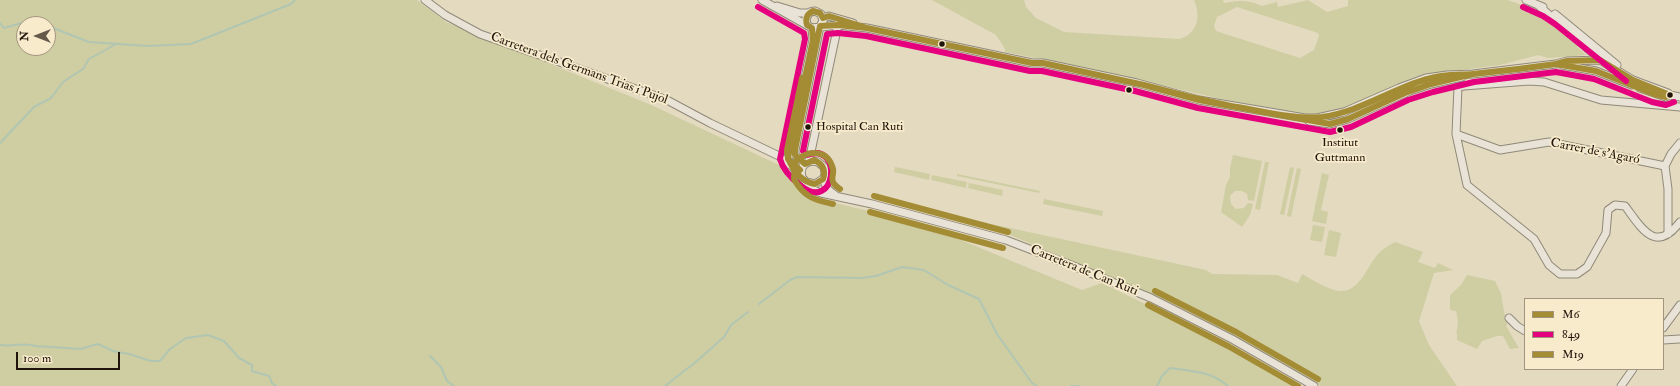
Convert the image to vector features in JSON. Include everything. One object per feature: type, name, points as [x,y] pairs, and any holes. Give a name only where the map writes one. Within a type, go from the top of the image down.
[{"type":"street","name":"Carretera dels Germans Trias i Pujol","points":[[425,0],[445,15],[480,34],[667,100],[710,123],[779,156],[792,166]]},
{"type":"street","points":[[1526,0],[1548,9],[1615,64],[1648,86]]},
{"type":"street","points":[[763,1],[800,13],[808,13],[813,11],[818,12],[823,18]]},
{"type":"street","points":[[763,1],[811,29],[820,26],[838,25],[867,28]]},
{"type":"street","points":[[1539,6],[1600,60],[1632,85]]},
{"type":"street","points":[[788,158],[811,29],[806,19],[808,13]]},
{"type":"street","points":[[823,18],[829,16],[867,28],[1032,63],[1043,63],[1137,83],[1199,100],[1330,124],[1351,118],[1405,93],[1431,84],[1473,74],[1556,64],[1567,61],[1600,60],[1634,80],[1668,93],[1670,96]]},
{"type":"street","points":[[823,18],[820,26],[795,147],[795,155],[798,159],[807,162],[814,160],[821,164],[824,167],[824,182],[827,190],[837,197]]},
{"type":"street","points":[[825,174],[820,182],[810,184],[804,180],[801,170],[807,162],[838,25]]},
{"type":"street","points":[[1556,64],[1596,71],[1654,94],[1680,98]]},
{"type":"street","points":[[1296,117],[1325,116],[1344,112],[1399,88],[1432,77],[1463,73],[1473,74]]},
{"type":"street","points":[[1405,93],[1412,87],[1432,77]]},
{"type":"street","points":[[1680,108],[1601,100],[1544,82],[1529,81],[1458,87],[1456,134],[1467,185],[1534,239],[1549,265],[1560,274],[1577,274],[1587,267],[1606,233],[1608,210],[1614,205],[1625,206],[1647,234],[1656,238],[1668,234],[1675,229],[1680,222]]},
{"type":"street","points":[[1351,118],[1353,114],[1378,101],[1381,96]]},
{"type":"street","points":[[1325,116],[1330,118],[1346,116],[1351,118]]},
{"type":"street","name":"Carrer de s'Agaró","points":[[1456,134],[1500,150],[1549,142],[1665,166]]},
{"type":"street","points":[[1668,234],[1668,189],[1665,166],[1671,154],[1680,143]]},
{"type":"street","name":"Carretera dels Germans Trias i Pujol","points":[[779,156],[798,159]]},
{"type":"street","name":"Carretera de Can Ruti","points":[[788,158],[792,166],[812,190],[872,204],[1006,240],[1071,265],[1151,298],[1232,339],[1314,386]]},
{"type":"street","points":[[1664,327],[1680,305]]},
{"type":"street","points":[[1509,318],[1517,326],[1524,330]]},
{"type":"street","points":[[1664,340],[1680,339]]},
{"type":"street","points":[[1621,386],[1632,370]]},
{"type":"shaded area","points":[[0,0],[417,0],[446,22],[649,104],[779,165],[796,186],[823,200],[922,224],[1082,290],[1102,283],[1221,341],[1300,386],[0,386]]},
{"type":"shaded area","points":[[932,0],[1024,0],[1026,7],[1036,18],[1064,32],[1179,39],[1190,33],[1196,24],[1197,12],[1194,0],[1223,0],[1224,3],[1244,1],[1262,6],[1277,2],[1278,7],[1308,0],[1327,12],[1348,6],[1348,0],[1507,0],[1537,12],[1554,23],[1578,45],[1577,47],[1586,55],[1548,58],[1538,55],[1500,65],[1429,76],[1345,108],[1332,111],[1332,113],[1311,115],[1221,99],[1095,70],[1005,52],[1005,49],[996,35]],"holes":[[[1237,7],[1318,33],[1319,36],[1314,50],[1300,58],[1216,31],[1214,26],[1217,17]]]},
{"type":"shaded area","points":[[1233,155],[1262,161],[1254,201],[1248,200],[1247,194],[1242,191],[1235,191],[1230,196],[1231,204],[1236,209],[1244,208],[1248,203],[1253,204],[1250,215],[1242,227],[1221,212],[1226,185],[1230,177],[1230,168]]},
{"type":"shaded area","points":[[1265,162],[1269,162],[1260,210],[1255,209]]},
{"type":"shaded area","points":[[895,167],[930,174],[929,180],[894,172]]},
{"type":"shaded area","points":[[1290,167],[1294,168],[1284,215],[1280,214]]},
{"type":"shaded area","points":[[1297,168],[1301,169],[1291,217],[1287,216]]},
{"type":"shaded area","points":[[1322,173],[1329,175],[1321,210],[1328,212],[1326,224],[1312,221]]},
{"type":"shaded area","points":[[957,174],[1040,191],[1039,193],[957,176]]},
{"type":"shaded area","points":[[932,175],[967,182],[966,188],[931,180]]},
{"type":"shaded area","points":[[969,183],[1003,190],[1002,196],[968,188]]},
{"type":"shaded area","points":[[1044,199],[1103,211],[1102,216],[1043,204]]},
{"type":"shaded area","points":[[977,221],[1206,270],[1212,274],[1277,275],[1298,283],[1302,274],[1324,286],[1339,291],[1347,290],[1358,283],[1375,257],[1395,242],[1423,252],[1418,262],[1435,268],[1438,263],[1453,270],[1434,273],[1419,321],[1429,345],[1457,386],[1321,386],[1179,306]]},
{"type":"shaded area","points":[[1313,225],[1325,227],[1322,242],[1310,240]]},
{"type":"shaded area","points":[[1329,230],[1341,233],[1336,257],[1324,255]]},
{"type":"shaded area","points":[[1467,275],[1495,281],[1501,293],[1504,312],[1508,323],[1506,326],[1519,348],[1510,349],[1503,336],[1497,336],[1482,341],[1477,349],[1457,340],[1457,317],[1456,311],[1450,310],[1450,295],[1461,285]]},
{"type":"waterway","points":[[56,29],[89,42],[149,46],[191,44],[291,4],[295,0]]},
{"type":"waterway","points":[[0,23],[4,28],[16,25]]},
{"type":"waterway","points":[[0,143],[34,107],[51,98],[63,82],[83,69],[89,59],[116,44]]},
{"type":"waterway","points":[[759,304],[790,280],[797,277],[861,278],[876,276],[902,267],[924,270],[948,285],[979,299],[997,334],[1032,383],[1037,386]]},
{"type":"waterway","points":[[665,386],[697,361],[724,337],[731,325],[748,312]]},
{"type":"waterway","points":[[0,345],[27,344],[35,346],[80,349],[98,344],[113,351],[151,361],[160,361],[170,349],[186,338],[208,335],[224,341],[239,358],[252,365],[252,371],[269,376],[272,383],[276,386]]},
{"type":"waterway","points":[[430,356],[441,367],[447,381],[454,386]]},
{"type":"waterway","points":[[1157,386],[1162,376],[1170,368],[1193,371],[1208,375],[1228,386]]},
{"type":"waterway","points":[[1071,386],[1080,386]]},
{"type":"transit line","name":"849","points":[[758,7],[804,33],[805,39],[780,159],[783,167],[791,177],[800,185],[812,192],[821,191],[828,185],[831,176],[831,166],[827,158],[819,154],[807,155],[803,151],[827,34],[838,33],[866,36],[1030,71],[1042,71],[1135,91],[1198,108],[1330,132],[1351,127],[1408,100],[1433,92],[1474,82],[1556,72],[1594,79],[1652,102],[1666,105],[1674,102]]},
{"type":"transit line","name":"849","points":[[1523,7],[1543,16],[1555,24],[1626,81]]},
{"type":"transit line","name":"M6","points":[[813,11],[820,13],[823,18],[829,16],[867,28],[838,25],[820,26],[795,150],[795,155],[805,164],[814,160],[820,163],[823,168],[823,179],[815,184],[806,181],[798,175],[788,158],[813,40],[812,28],[807,25],[806,18],[809,13],[813,11]]},
{"type":"transit line","name":"M6","points":[[867,28],[1032,63],[1043,63]]},
{"type":"transit line","name":"M6","points":[[1556,64],[1567,61],[1600,60],[1633,80],[1670,95]]},
{"type":"transit line","name":"M6","points":[[1043,63],[1144,85]]},
{"type":"transit line","name":"M6","points":[[1043,63],[1144,85]]},
{"type":"transit line","name":"M6","points":[[1518,69],[1556,64]]},
{"type":"transit line","name":"M6","points":[[1518,69],[1556,64]]},
{"type":"transit line","name":"M6","points":[[1556,64],[1596,71],[1654,94],[1666,97],[1670,95]]},
{"type":"transit line","name":"M6","points":[[1473,74],[1518,69]]},
{"type":"transit line","name":"M6","points":[[1473,74],[1518,69]]},
{"type":"transit line","name":"M6","points":[[1231,106],[1288,116],[1311,118],[1322,117],[1349,110],[1401,88],[1433,77],[1473,74]]},
{"type":"transit line","name":"M6","points":[[1231,106],[1330,124],[1348,119],[1405,93],[1431,84],[1473,74]]},
{"type":"transit line","name":"M19","points":[[800,170],[788,159],[787,150],[802,78]]},
{"type":"transit line","name":"M6","points":[[1144,85],[1231,106]]},
{"type":"transit line","name":"M6","points":[[1144,85],[1199,100],[1231,106]]},
{"type":"transit line","name":"M19","points":[[833,204],[810,197],[802,190],[794,179],[795,162],[811,153],[822,155],[830,162],[833,169],[833,182],[840,189]]},
{"type":"transit line","name":"M19","points":[[874,196],[1008,232]]},
{"type":"transit line","name":"M19","points":[[870,212],[1003,248]]},
{"type":"transit line","name":"M19","points":[[1155,291],[1236,332],[1318,379]]},
{"type":"transit line","name":"M19","points":[[1148,305],[1228,346],[1298,386]]},
{"type":"place","name":"Hospital Can Ruti","points":[[808,127]]},
{"type":"place","name":"Institut Guttmann","points":[[1340,130]]}]
